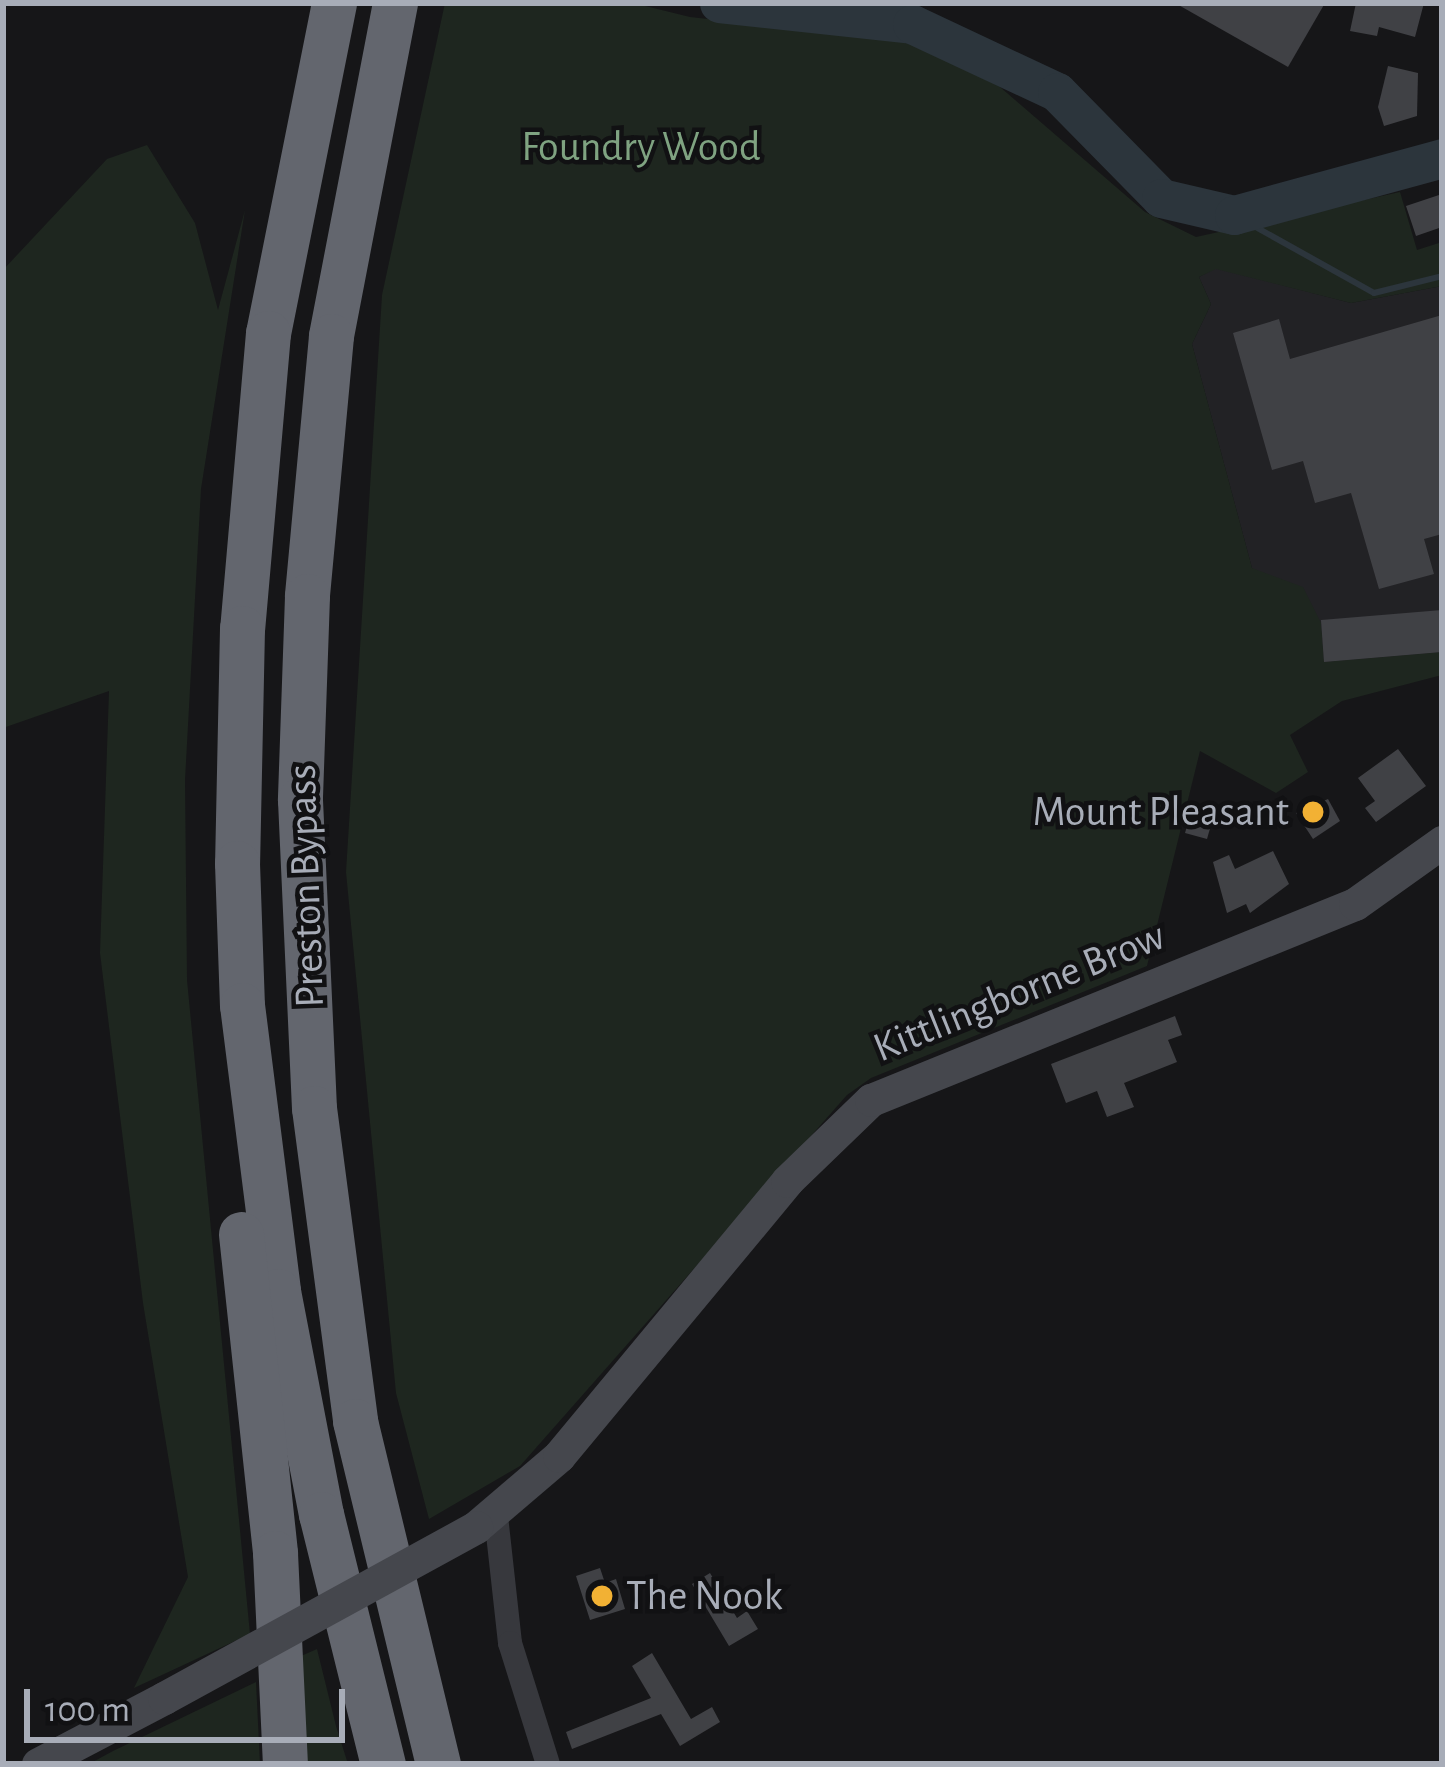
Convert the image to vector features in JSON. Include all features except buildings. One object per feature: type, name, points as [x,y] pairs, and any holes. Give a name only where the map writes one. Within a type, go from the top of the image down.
[{"type":"highway","name":"Preston Bypass","points":[[395,3],[331,336],[307,596],[300,800],[314,1108],[355,1421],[438,1764]]},
{"type":"highway","points":[[329,24],[268,332],[242,628],[242,1005],[278,1291],[321,1514],[383,1764]]},
{"type":"highway","points":[[285,1764],[274,1553],[219,1017],[212,675],[253,252],[329,24]]},
{"type":"street","name":"Kittlingborne Brow","points":[[38,1764],[486,1522],[560,1456],[787,1181],[871,1100],[1355,904],[1442,842]]},
{"type":"street","points":[[486,1522],[510,1643],[548,1764]]},
{"type":"shaded area","points":[[1216,268],[1351,303],[1442,286],[1442,652],[1324,662],[1252,568],[1192,344],[1211,304],[1199,277]]},
{"type":"green space","name":"Foundry Wood","points":[[445,3],[633,3],[690,17],[914,42],[1000,87],[1145,212],[1196,237],[1400,192],[1417,250],[1442,242],[1442,286],[1351,303],[1216,269],[1199,277],[1211,304],[1192,344],[1252,568],[1303,587],[1321,623],[1324,662],[1442,652],[1442,675],[1342,701],[1290,735],[1308,772],[1276,793],[1200,751],[1147,966],[871,1078],[847,1095],[520,1466],[429,1519],[396,1393],[346,872],[382,295]]},
{"type":"green space","points":[[147,145],[195,223],[218,310],[245,210],[201,489],[185,780],[187,980],[250,1634],[134,1688],[188,1577],[143,1303],[100,953],[109,691],[3,728],[3,270],[107,159]]},
{"type":"green space","points":[[317,1649],[348,1764],[307,1764],[301,1656]]},
{"type":"green space","points":[[256,1682],[260,1764],[89,1764],[113,1751]]},
{"type":"waterway","points":[[719,3],[912,24],[1057,92],[1161,198],[1234,215],[1442,158]]},
{"type":"waterway","points":[[1234,215],[1374,293],[1442,276]]},
{"type":"place","name":"Mount Pleasant","points":[[1313,812]]},
{"type":"place","name":"The Nook","points":[[602,1596]]}]
